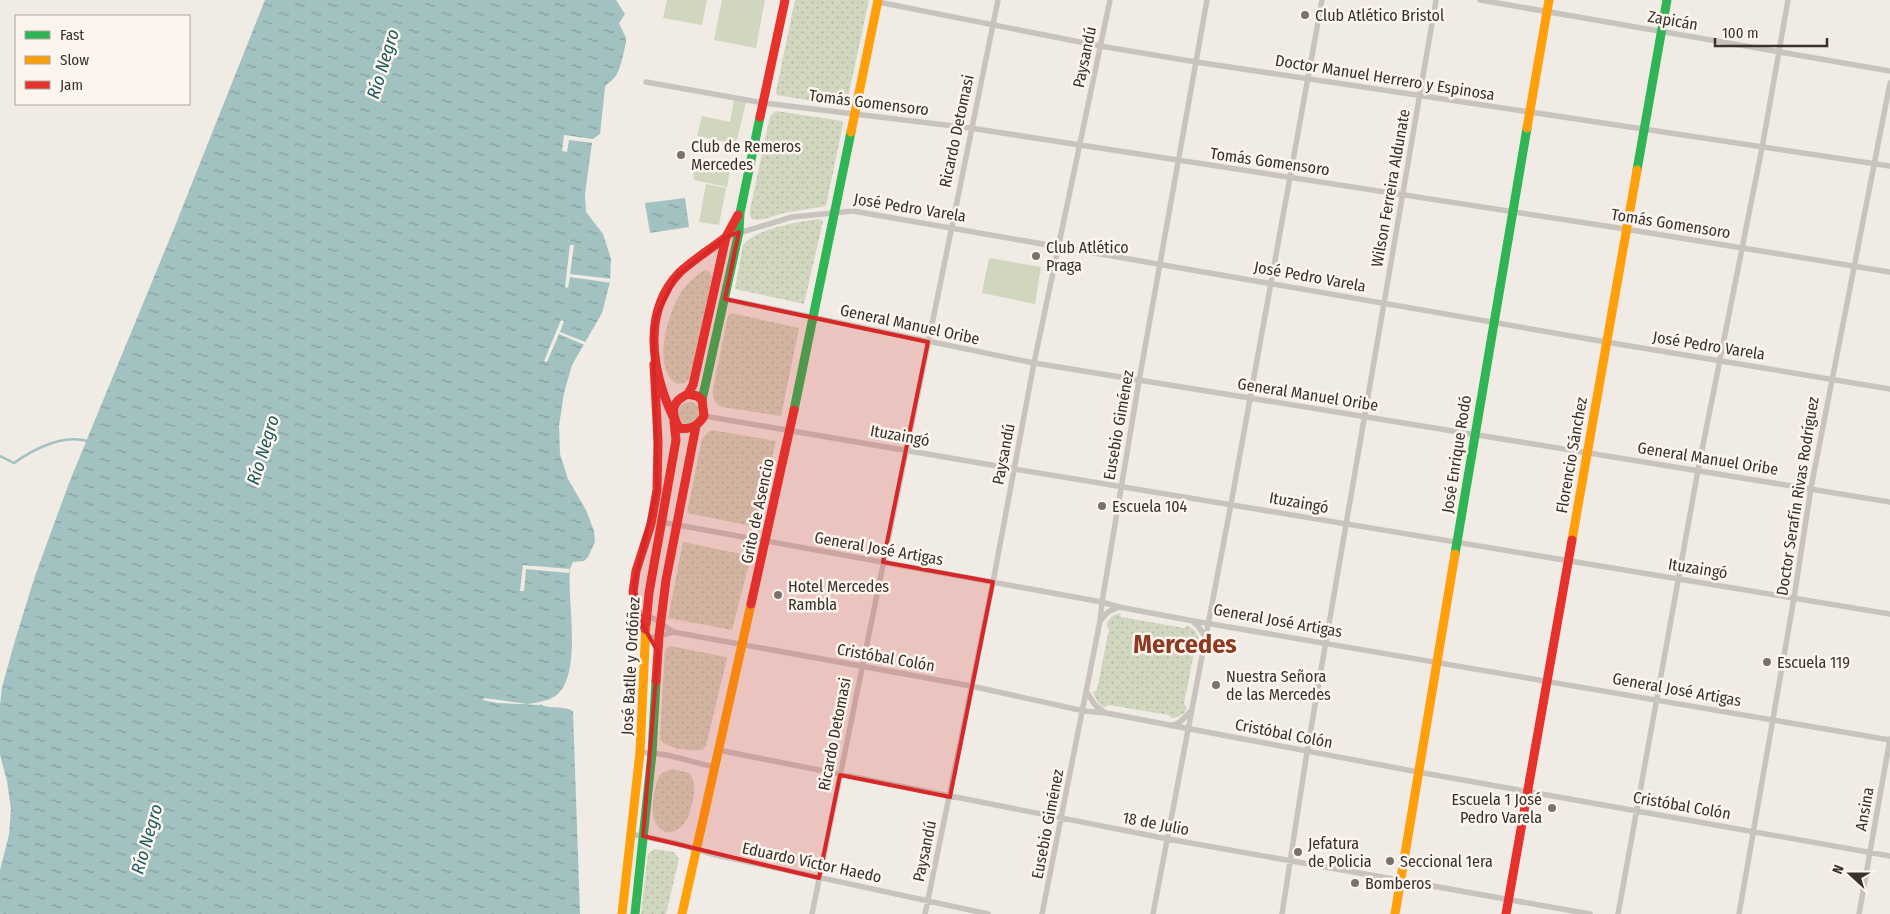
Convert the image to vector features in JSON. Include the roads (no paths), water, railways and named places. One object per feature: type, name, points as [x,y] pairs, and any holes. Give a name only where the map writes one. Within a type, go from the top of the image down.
[{"type":"street","points":[[635,914],[652,753],[659,636],[666,580],[696,426],[704,416],[702,400],[739,232],[740,213],[785,0]]},
{"type":"street","name":"Ricardo Detomasi","points":[[812,914],[970,128],[998,0]]},
{"type":"street","name":"Paysandú","points":[[925,914],[950,797],[1034,364],[1110,0]]},
{"type":"street","name":"Eusebio Giménez","points":[[1042,914],[1084,711],[1139,381],[1207,0]]},
{"type":"street","points":[[1153,914],[1231,504],[1322,0]]},
{"type":"street","name":"Wilson Ferreira Aldunate","points":[[1282,914],[1307,752],[1436,0]]},
{"type":"street","name":"Zapicán","points":[[1480,0],[1890,71]]},
{"type":"street","name":"José Enrique Rodó","points":[[1395,914],[1511,212],[1549,0]]},
{"type":"street","name":"Florencio Sánchez","points":[[1506,914],[1666,0]]},
{"type":"street","points":[[1618,914],[1698,470],[1762,148],[1788,0]]},
{"type":"street","name":"Doctor Manuel Herrero y Espinosa","points":[[878,1],[1100,46],[1196,62],[1890,166]]},
{"type":"street","name":"Grito de Asencio","points":[[682,914],[790,430],[878,1]]},
{"type":"street","name":"Tomás Gomensoro","points":[[646,82],[764,103],[970,128],[1625,229],[1890,272]]},
{"type":"street","name":"Doctor Serafín Rivas Rodríguez","points":[[1739,914],[1794,598],[1811,488],[1890,83]]},
{"type":"street","name":"José Pedro Varela","points":[[726,237],[792,217],[853,210],[1384,304],[1890,389]]},
{"type":"street","points":[[688,394],[693,385],[726,237],[740,213]]},
{"type":"street","points":[[673,632],[652,638],[645,632],[634,601],[634,574],[649,534],[657,489],[653,334],[656,317],[665,296],[676,278],[726,237]]},
{"type":"street","name":"General Manuel Oribe","points":[[725,299],[1034,364],[1890,502]]},
{"type":"street","points":[[654,364],[665,402],[679,428],[687,430],[696,426]]},
{"type":"street","points":[[674,419],[675,403],[680,396],[696,395],[702,400]]},
{"type":"street","name":"Ituzaingó","points":[[704,416],[1890,614]]},
{"type":"street","name":"José Batlle y Ordóñez","points":[[622,914],[640,752],[646,619],[676,440],[674,419]]},
{"type":"street","name":"General José Artigas","points":[[662,522],[1102,602],[1188,620],[1209,622],[1890,740]]},
{"type":"street","points":[[1100,621],[1104,615],[1119,607]]},
{"type":"street","points":[[646,619],[654,618],[673,632]]},
{"type":"street","points":[[1188,620],[1198,626],[1206,638]]},
{"type":"street","name":"Cristóbal Colón","points":[[673,632],[971,686],[1084,711],[1890,856]]},
{"type":"street","points":[[1087,692],[1090,700],[1106,714]]},
{"type":"street","points":[[1171,726],[1180,722],[1191,712]]},
{"type":"street","name":"Ansina","points":[[1858,914],[1871,852],[1890,740]]},
{"type":"street","name":"18 de Julio","points":[[718,750],[1061,819],[1291,862],[1590,914]]},
{"type":"street","points":[[640,752],[667,755],[714,767]]},
{"type":"street","name":"Eduardo Víctor Haedo","points":[[631,834],[675,843],[716,856],[988,914]]},
{"type":"water","name":"Río Negro","points":[[265,0],[616,0],[625,14],[619,23],[626,38],[624,51],[616,75],[605,87],[600,134],[593,139],[592,143],[585,194],[586,212],[603,234],[611,259],[610,282],[602,313],[572,365],[564,393],[559,426],[560,454],[568,479],[586,510],[594,531],[595,542],[588,557],[584,561],[573,562],[570,569],[572,653],[570,669],[565,683],[558,694],[540,702],[544,706],[565,708],[573,711],[580,914],[0,914],[0,870],[9,835],[11,809],[7,781],[0,755],[0,705],[2,687],[16,637],[35,576],[69,483],[175,226]]},
{"type":"water","points":[[685,198],[689,227],[650,233],[645,203]]},
{"type":"waterway","points":[[0,456],[14,463],[31,452],[51,443],[71,439],[91,442]]},
{"type":"place","name":"Club Atlético Bristol","points":[[1305,15]]},
{"type":"place","name":"Club de Remeros Mercedes","points":[[681,155]]},
{"type":"place","name":"Club Atlético Praga","points":[[1036,256]]},
{"type":"place","name":"Escuela 104","points":[[1102,506]]},
{"type":"place","name":"Hotel Mercedes Rambla","points":[[778,595]]},
{"type":"place","name":"Escuela 119","points":[[1767,662]]},
{"type":"place","name":"Nuestra Señora de las Mercedes","points":[[1216,685]]},
{"type":"place","name":"Escuela 1 José Pedro Varela","points":[[1552,808]]},
{"type":"place","name":"Jefatura de Policia","points":[[1298,852]]},
{"type":"place","name":"Seccional 1era","points":[[1390,861]]},
{"type":"place","name":"Bomberos","points":[[1355,883]]},
{"type":"district","name":"Mercedes","points":[[1185,644]]}]
